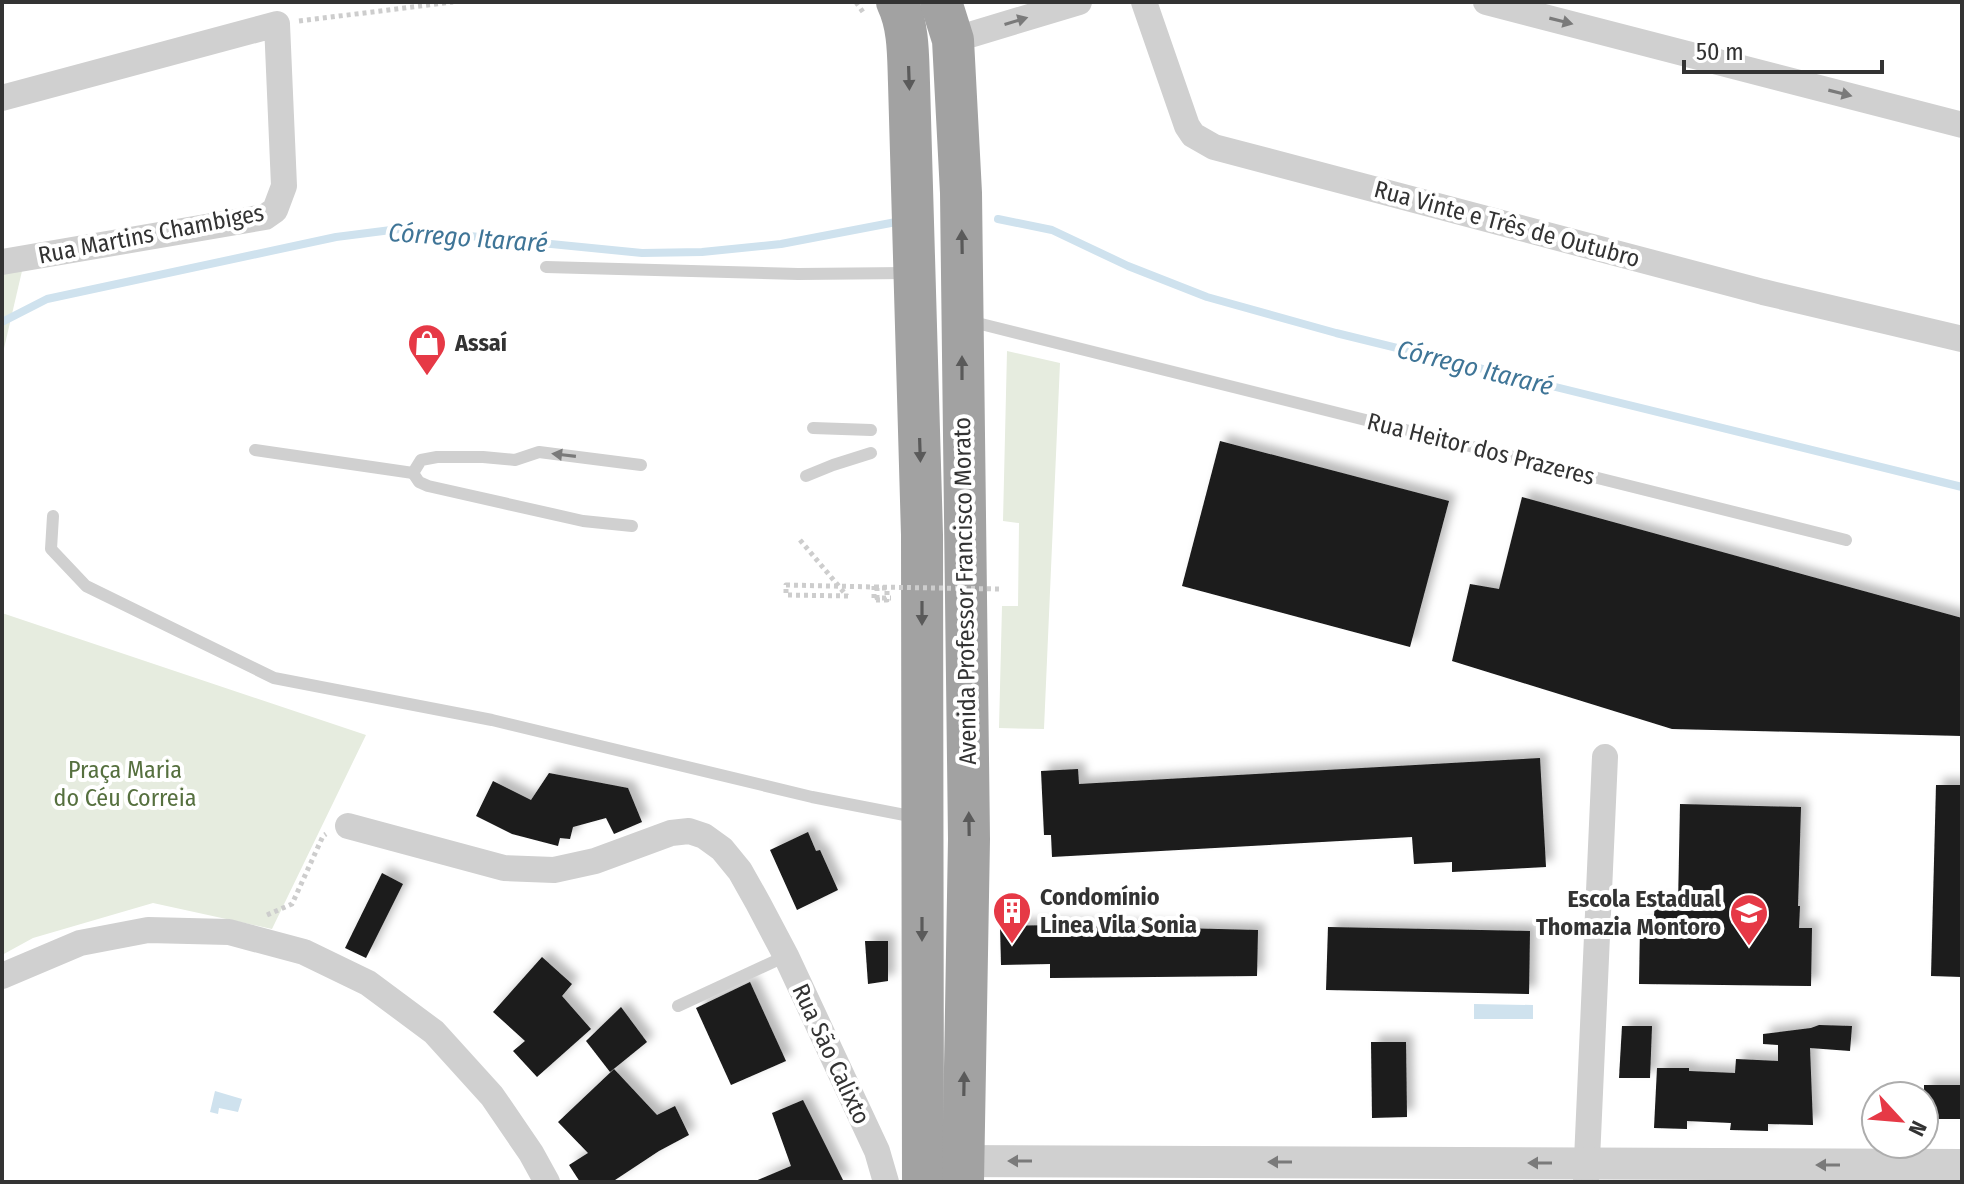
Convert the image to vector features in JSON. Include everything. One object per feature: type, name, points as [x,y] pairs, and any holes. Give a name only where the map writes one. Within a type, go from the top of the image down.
[{"type":"highway","name":"Avenida Professor Francisco Morato","points":[[897,2],[907,39],[922,535],[922,818],[943,1172]]},
{"type":"highway","name":"Avenida Professor Francisco Morato","points":[[943,1172],[969,839],[961,193],[947,21]]},
{"type":"street","points":[[947,21],[1079,2]]},
{"type":"street","name":"Rua Vinte e Três de Outubro","points":[[1144,2],[1187,126],[1193,135],[1214,147],[1763,292],[1962,339]]},
{"type":"street","points":[[1486,2],[1962,125]]},
{"type":"street","points":[[2,98],[277,24]]},
{"type":"street","name":"Rua Martins Chambiges","points":[[2,262],[265,217],[275,210],[284,186],[277,24]]},
{"type":"street","points":[[1586,1172],[1605,757]]},
{"type":"street","name":"Rua São Calixto","points":[[348,826],[504,868],[554,870],[595,861],[671,833],[689,831],[704,836],[722,849],[740,871],[786,956],[877,1151],[886,1182]]},
{"type":"street","points":[[2,976],[80,943],[148,930],[229,932],[304,952],[368,983],[434,1032],[492,1096],[547,1182]]},
{"type":"street","name":"Rua São Calixto","points":[[877,1151],[943,1172]]},
{"type":"street","points":[[943,1172],[1586,1172],[1962,1165]]},
{"type":"lane","points":[[546,267],[798,274],[914,273]]},
{"type":"lane","name":"Rua Heitor dos Prazeres","points":[[962,320],[1846,540]]},
{"type":"lane","points":[[813,428],[871,430]]},
{"type":"lane","points":[[255,450],[413,473],[419,482],[428,486],[583,521],[632,526]]},
{"type":"lane","points":[[413,473],[421,460],[437,457],[515,460],[539,452],[641,465]]},
{"type":"lane","points":[[806,476],[871,453]]},
{"type":"lane","points":[[53,516],[51,549],[86,586],[274,678],[492,720],[812,797],[922,818]]},
{"type":"lane","name":"Rua São Calixto","points":[[678,1006],[786,956]]},
{"type":"path","points":[[277,24],[453,2]]},
{"type":"path","points":[[800,540],[810,551],[838,585],[848,596],[786,595],[786,585],[828,585],[841,586],[1000,589]]},
{"type":"path","points":[[875,586],[874,600],[887,600],[887,588],[877,588],[877,598]]},
{"type":"path","points":[[229,932],[292,904],[323,836],[348,826]]},
{"type":"green space","points":[[22,271],[2,357],[2,274]]},
{"type":"green space","points":[[1007,351],[1060,363],[1044,729],[999,728],[1002,606],[1018,606],[1019,523],[1003,521]]},
{"type":"green space","name":"Praça Maria do Céu Correia","points":[[2,613],[366,735],[272,929],[153,903],[33,938],[2,955]]},
{"type":"water","points":[[1474,1004],[1533,1005],[1533,1019],[1474,1019]]},
{"type":"water","points":[[215,1091],[242,1099],[238,1112],[219,1108],[218,1114],[210,1112]]},
{"type":"building","points":[[1220,441],[1449,501],[1410,647],[1182,586]]},
{"type":"building","points":[[1522,497],[1962,618],[1962,736],[1672,729],[1452,661],[1470,584],[1499,589]]},
{"type":"building","points":[[1540,758],[1546,867],[1452,872],[1452,862],[1414,864],[1412,837],[1052,857],[1051,835],[1044,835],[1041,771],[1078,769],[1079,784]]},
{"type":"building","points":[[549,773],[628,788],[642,822],[614,834],[606,818],[573,827],[570,839],[560,838],[558,846],[512,834],[476,816],[493,781],[531,800]]},
{"type":"building","points":[[1936,785],[1962,785],[1962,977],[1931,976]]},
{"type":"building","points":[[1680,804],[1801,807],[1799,928],[1812,928],[1811,986],[1639,984],[1640,926],[1653,926],[1655,905],[1678,905]]},
{"type":"building","points":[[808,832],[838,890],[797,910],[770,850]]},
{"type":"building","points":[[382,873],[403,884],[366,958],[345,948]]},
{"type":"building","points":[[1000,926],[1258,930],[1257,976],[1050,978],[1050,964],[1001,965]]},
{"type":"building","points":[[1328,927],[1530,931],[1529,994],[1326,990]]},
{"type":"building","points":[[865,941],[888,941],[888,981],[868,984]]},
{"type":"building","points":[[542,957],[572,984],[562,996],[591,1029],[537,1077],[513,1051],[525,1041],[493,1012]]},
{"type":"building","points":[[750,982],[786,1061],[731,1085],[696,1008]]},
{"type":"building","points":[[621,1007],[647,1042],[610,1072],[586,1041]]},
{"type":"building","points":[[1819,1025],[1852,1026],[1850,1051],[1810,1048],[1813,1125],[1768,1124],[1768,1131],[1730,1130],[1731,1123],[1687,1121],[1687,1129],[1654,1128],[1657,1068],[1735,1073],[1736,1059],[1778,1061],[1778,1045],[1763,1044],[1763,1034]]},
{"type":"building","points":[[1622,1026],[1652,1026],[1650,1078],[1619,1078]]},
{"type":"building","points":[[1371,1042],[1406,1042],[1407,1117],[1372,1118]]},
{"type":"building","points":[[614,1069],[657,1115],[675,1106],[689,1135],[612,1182],[580,1182],[569,1165],[588,1153],[558,1122]]},
{"type":"building","points":[[1940,1085],[1962,1085],[1962,1119],[1940,1119]]},
{"type":"building","points":[[803,1100],[844,1182],[753,1182],[791,1166],[772,1113]]},
{"type":"waterway","name":"Córrego Itararé","points":[[998,219],[1052,230],[1128,266],[1207,297],[1336,333],[1962,487]]},
{"type":"waterway","name":"Córrego Itararé","points":[[2,322],[47,299],[336,237],[399,229],[642,253],[702,252],[781,244],[896,222]]},
{"type":"place","name":"Assaí","points":[[427,377]]},
{"type":"place","name":"Condomínio Linea Vila Sonia","points":[[1012,945]]},
{"type":"place","name":"Escola Estadual Thomazia Montoro","points":[[1749,947]]}]
